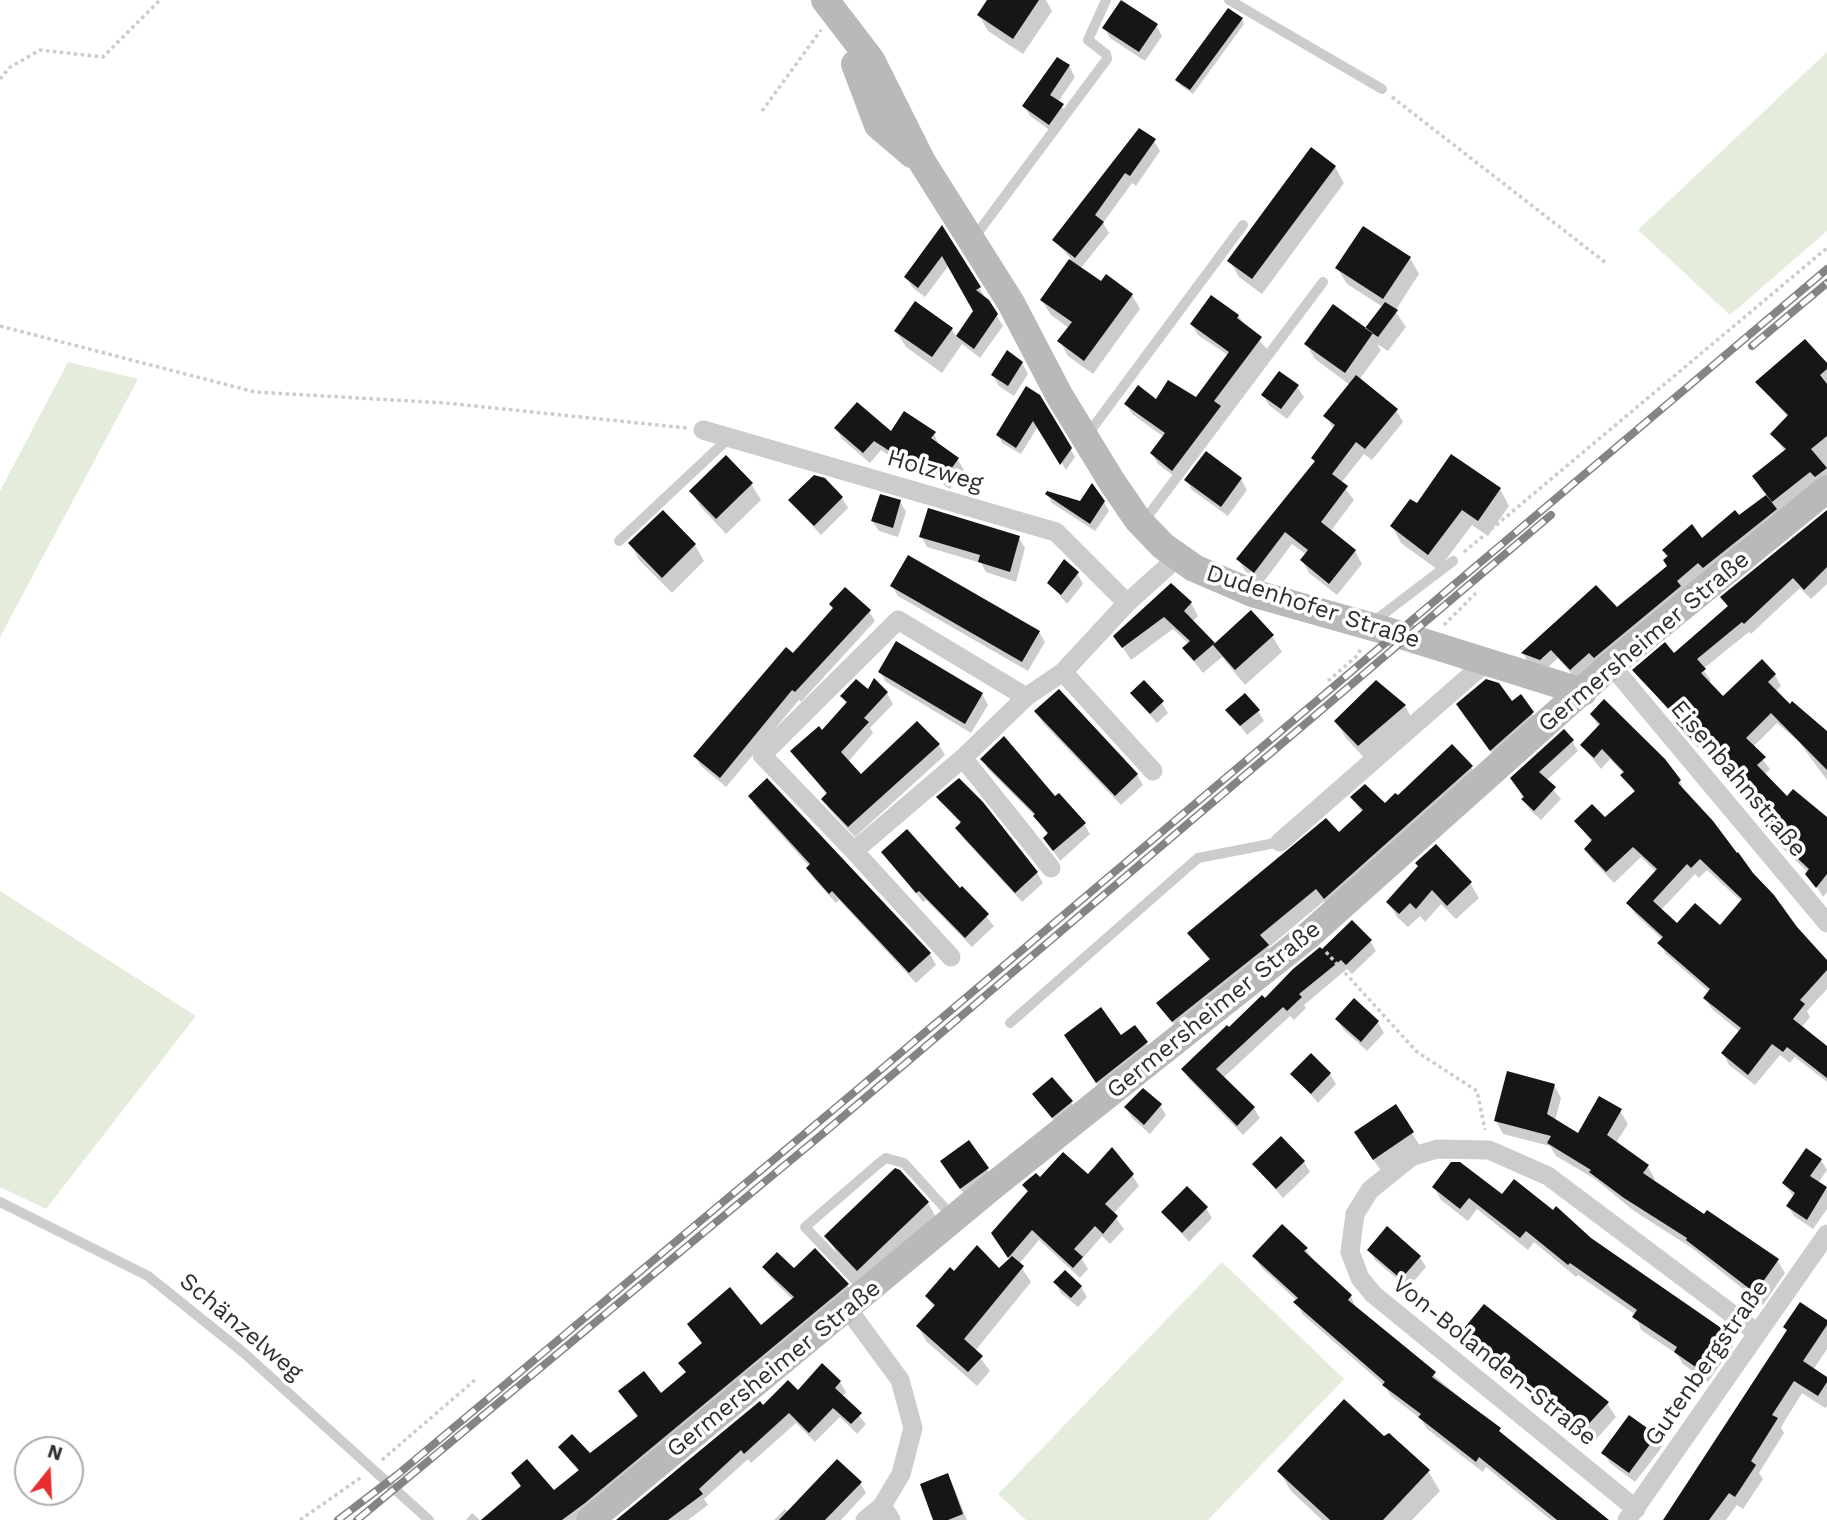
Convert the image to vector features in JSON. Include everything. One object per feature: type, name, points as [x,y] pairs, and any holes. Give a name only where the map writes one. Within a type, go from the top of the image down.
[{"type":"main road","name":"Dudenhofer Straße","points":[[834,4],[871,60],[922,162],[972,240],[1085,437],[1142,524],[1177,558],[1213,578],[1252,593],[1583,691]]},
{"type":"main road","name":"Germersheimer Straße","points":[[590,1520],[954,1219],[1310,934],[1611,666],[1827,489]]},
{"type":"street","name":"Holzweg","points":[[703,430],[1056,531],[1127,603]]},
{"type":"street","points":[[854,851],[962,758],[1026,697],[1063,672],[1127,603],[1177,558]]},
{"type":"street","points":[[951,957],[762,755],[898,620],[1026,697]]},
{"type":"street","points":[[1280,842],[1486,662]]},
{"type":"street","name":"Eisenbahnstraße","points":[[1611,666],[1827,923]]},
{"type":"street","points":[[1063,672],[1153,771]]},
{"type":"street","points":[[962,758],[1051,868]]},
{"type":"street","name":"Von-Bolanden-Straße","points":[[1632,1515],[1373,1294],[1360,1278],[1350,1252],[1355,1214],[1370,1190],[1412,1157],[1437,1149],[1489,1150],[1548,1177],[1756,1332]]},
{"type":"street","name":"Gutenbergstraße","points":[[1632,1515],[1756,1332],[1826,1237]]},
{"type":"street","points":[[858,1301],[900,1380],[913,1429],[901,1474],[886,1513],[865,1520]]},
{"type":"lane","points":[[972,240],[1107,59],[1107,54],[1088,40],[1106,0]]},
{"type":"lane","points":[[1229,0],[1382,89]]},
{"type":"lane","points":[[1085,437],[1243,225]]},
{"type":"lane","points":[[1142,524],[1323,282]]},
{"type":"lane","points":[[619,541],[729,438]]},
{"type":"lane","points":[[1367,625],[1384,616],[1453,561]]},
{"type":"lane","points":[[1010,1023],[1198,858],[1280,842]]},
{"type":"lane","points":[[858,1301],[806,1231],[805,1227],[809,1222],[886,1158],[904,1163],[954,1219]]},
{"type":"lane","name":"Schänzelweg","points":[[0,1202],[148,1276],[244,1353],[429,1520]]},
{"type":"path","points":[[0,79],[9,68],[40,50],[103,57],[160,0]]},
{"type":"path","points":[[762,111],[834,4]]},
{"type":"path","points":[[1382,89],[1606,263]]},
{"type":"path","points":[[1453,561],[1827,248]]},
{"type":"path","points":[[0,326],[255,392],[446,403],[703,430]]},
{"type":"path","points":[[1436,646],[1445,621],[1476,593]]},
{"type":"path","points":[[1328,681],[1359,655],[1367,625]]},
{"type":"path","points":[[1310,934],[1417,1052],[1477,1090],[1489,1150]]},
{"type":"path","points":[[300,1520],[371,1469],[476,1379]]},
{"type":"green space","points":[[1827,52],[1827,231],[1730,315],[1638,230]]},
{"type":"green space","points":[[68,362],[138,379],[0,637],[0,491]]},
{"type":"green space","points":[[0,891],[196,1016],[46,1209],[0,1187]]},
{"type":"green space","points":[[1222,1262],[1344,1379],[1208,1520],[1026,1520],[998,1494]]},
{"type":"building","points":[[987,0],[1039,0],[1013,39],[977,15]]},
{"type":"building","points":[[1121,0],[1158,24],[1139,52],[1102,28]]},
{"type":"building","points":[[1228,8],[1243,18],[1190,90],[1175,80]]},
{"type":"building","points":[[1057,57],[1070,65],[1050,95],[1064,104],[1049,125],[1022,106]]},
{"type":"building","points":[[1139,128],[1156,139],[1130,176],[1125,173],[1095,215],[1104,222],[1075,258],[1052,240]]},
{"type":"building","points":[[1311,147],[1336,166],[1252,279],[1227,261]]},
{"type":"building","points":[[942,225],[981,287],[976,290],[989,300],[998,314],[974,349],[956,336],[973,311],[942,256],[918,288],[904,277]]},
{"type":"building","points":[[1363,226],[1411,257],[1383,299],[1335,268]]},
{"type":"building","points":[[1069,259],[1101,281],[1106,274],[1133,294],[1084,361],[1057,341],[1072,322],[1040,300]]},
{"type":"building","points":[[1211,295],[1239,315],[1237,318],[1262,337],[1214,401],[1221,406],[1172,471],[1150,453],[1165,433],[1124,404],[1138,385],[1156,399],[1168,380],[1196,397],[1229,352],[1190,324]]},
{"type":"building","points":[[915,301],[953,328],[932,357],[894,331]]},
{"type":"building","points":[[1385,302],[1398,310],[1378,337],[1365,328]]},
{"type":"building","points":[[1333,304],[1373,333],[1345,373],[1304,344]]},
{"type":"building","points":[[1805,339],[1827,363],[1827,369],[1820,375],[1827,384],[1827,436],[1811,449],[1827,468],[1815,477],[1810,472],[1772,502],[1752,476],[1786,449],[1770,434],[1788,415],[1755,382]]},
{"type":"building","points":[[1007,350],[1023,362],[1008,386],[991,375]]},
{"type":"building","points":[[1279,371],[1299,385],[1281,409],[1261,395]]},
{"type":"building","points":[[1356,375],[1398,409],[1365,449],[1356,442],[1332,474],[1348,486],[1321,522],[1356,550],[1329,584],[1300,560],[1308,550],[1285,532],[1254,573],[1236,559],[1315,461],[1311,458],[1335,425],[1323,416]]},
{"type":"building","points":[[1026,386],[1040,395],[1072,448],[1060,465],[1033,421],[1016,448],[996,435]]},
{"type":"building","points":[[857,402],[891,431],[904,411],[936,432],[931,438],[959,458],[943,480],[917,460],[913,466],[874,441],[863,453],[834,428]]},
{"type":"building","points":[[1206,451],[1242,478],[1221,507],[1184,480]]},
{"type":"building","points":[[1451,454],[1501,488],[1478,521],[1462,510],[1428,555],[1390,526],[1410,499],[1417,503]]},
{"type":"building","points":[[726,455],[753,483],[716,519],[689,491]]},
{"type":"building","points":[[814,475],[825,478],[843,497],[814,526],[788,500]]},
{"type":"building","points":[[1092,483],[1105,501],[1090,524],[1045,494],[1047,491],[1080,501]]},
{"type":"building","points":[[880,494],[901,500],[893,528],[871,521]]},
{"type":"building","points":[[1766,495],[1777,509],[1703,568],[1698,563],[1677,581],[1681,586],[1594,658],[1589,653],[1570,670],[1551,650],[1540,660],[1521,653],[1596,585],[1617,607],[1667,566],[1663,560],[1668,556],[1662,550],[1692,524],[1702,538],[1735,510],[1739,515]]},
{"type":"building","points":[[928,508],[1020,536],[1010,572],[978,562],[980,555],[919,537]]},
{"type":"building","points":[[663,510],[696,544],[662,578],[628,543]]},
{"type":"building","points":[[1827,510],[1827,567],[1804,590],[1793,578],[1744,624],[1742,622],[1697,659],[1706,669],[1701,673],[1723,696],[1762,659],[1776,674],[1768,682],[1790,704],[1792,701],[1827,731],[1827,770],[1771,713],[1746,738],[1766,757],[1757,765],[1787,796],[1793,789],[1827,817],[1827,874],[1816,888],[1805,874],[1809,869],[1769,832],[1762,823],[1764,821],[1721,773],[1724,771],[1676,723],[1679,720],[1632,670],[1665,642],[1674,653],[1728,606],[1720,597]]},
{"type":"building","points":[[908,555],[1040,631],[1022,662],[890,586]]},
{"type":"building","points":[[1064,559],[1079,572],[1061,595],[1047,583]]},
{"type":"building","points":[[1171,583],[1192,602],[1184,611],[1215,643],[1194,661],[1182,648],[1190,641],[1164,617],[1122,648],[1113,636]]},
{"type":"building","points":[[845,587],[871,610],[795,692],[792,690],[720,778],[693,756],[786,647],[793,653],[833,608],[829,604]]},
{"type":"building","points":[[1251,610],[1274,635],[1235,670],[1213,645]]},
{"type":"building","points":[[896,641],[983,693],[965,724],[878,672]]},
{"type":"building","points":[[874,678],[888,692],[864,718],[869,722],[841,752],[861,774],[917,721],[940,744],[848,827],[821,799],[827,793],[790,751],[819,726],[822,730],[847,702],[840,696],[856,679],[868,689]]},
{"type":"building","points":[[1486,679],[1499,683],[1512,701],[1521,694],[1534,712],[1490,751],[1456,704]]},
{"type":"building","points":[[1144,680],[1164,701],[1150,714],[1130,693]]},
{"type":"building","points":[[1376,680],[1406,705],[1358,746],[1334,721]]},
{"type":"building","points":[[1059,689],[1138,774],[1115,796],[1034,711]]},
{"type":"building","points":[[1245,693],[1260,710],[1240,726],[1225,710]]},
{"type":"building","points":[[1604,699],[1665,759],[1681,780],[1678,783],[1713,821],[1797,927],[1827,960],[1827,970],[1800,1000],[1805,1004],[1793,1019],[1827,1046],[1827,1078],[1787,1047],[1783,1052],[1772,1044],[1748,1075],[1721,1053],[1741,1028],[1703,998],[1710,989],[1657,943],[1663,937],[1626,903],[1657,869],[1633,847],[1606,872],[1584,849],[1592,840],[1574,821],[1592,804],[1605,817],[1635,791],[1620,775],[1624,772],[1602,749],[1594,758],[1580,745],[1600,724],[1590,714]],"holes":[[[1700,859],[1742,899],[1720,925],[1695,903],[1677,923],[1653,901],[1687,864],[1691,868]]]},
{"type":"building","points":[[1564,729],[1574,740],[1539,772],[1556,787],[1534,811],[1521,799],[1524,797],[1510,778]]},
{"type":"building","points":[[1004,736],[1055,796],[1059,793],[1086,823],[1053,851],[1043,838],[1048,833],[1033,816],[1035,814],[980,759]]},
{"type":"building","points":[[1452,744],[1473,766],[1324,899],[1316,889],[1260,935],[1269,945],[1172,1022],[1156,1003],[1210,959],[1187,933],[1326,818],[1339,832],[1363,810],[1350,797],[1365,784],[1385,803],[1395,793],[1398,795]]},
{"type":"building","points":[[767,778],[931,953],[909,973],[832,891],[829,894],[806,868],[810,864],[748,796]]},
{"type":"building","points":[[959,778],[983,802],[1038,872],[1015,893],[955,828],[961,822],[936,797]]},
{"type":"building","points":[[907,829],[960,888],[962,886],[989,914],[965,938],[919,891],[916,893],[881,852]]},
{"type":"building","points":[[1436,844],[1472,882],[1447,906],[1432,890],[1416,909],[1410,903],[1399,914],[1386,902],[1418,866],[1415,863]]},
{"type":"building","points":[[1352,920],[1372,940],[1346,965],[1341,960],[1299,994],[1302,997],[1287,1011],[1283,1007],[1216,1069],[1255,1107],[1237,1126],[1181,1069],[1227,1025],[1229,1027],[1262,995],[1265,998],[1293,969],[1320,947],[1322,949]]},
{"type":"building","points":[[1354,998],[1379,1021],[1361,1042],[1335,1019]]},
{"type":"building","points":[[1101,1007],[1121,1035],[1135,1025],[1148,1042],[1096,1083],[1064,1035]]},
{"type":"building","points":[[1311,1053],[1331,1073],[1311,1094],[1290,1074]]},
{"type":"building","points":[[1507,1071],[1555,1084],[1547,1114],[1578,1133],[1599,1096],[1622,1109],[1607,1135],[1649,1165],[1643,1173],[1704,1214],[1707,1210],[1779,1259],[1755,1293],[1686,1240],[1687,1238],[1624,1198],[1589,1172],[1591,1170],[1547,1143],[1551,1136],[1494,1121]]},
{"type":"building","points":[[1052,1077],[1073,1101],[1052,1118],[1032,1094]]},
{"type":"building","points":[[1143,1088],[1162,1104],[1144,1125],[1124,1107]]},
{"type":"building","points":[[1396,1104],[1414,1132],[1373,1160],[1354,1132]]},
{"type":"building","points":[[1281,1136],[1305,1161],[1276,1189],[1252,1164]]},
{"type":"building","points":[[969,1140],[989,1168],[960,1189],[940,1161]]},
{"type":"building","points":[[1112,1147],[1134,1174],[1105,1204],[1118,1216],[1103,1234],[1095,1226],[1074,1249],[1083,1257],[1073,1268],[1032,1230],[1008,1258],[991,1233],[1028,1191],[1022,1185],[1036,1173],[1040,1177],[1063,1152],[1088,1174]]},
{"type":"building","points":[[1806,1148],[1822,1159],[1810,1176],[1827,1187],[1807,1220],[1786,1206],[1795,1193],[1782,1183]]},
{"type":"building","points":[[1451,1162],[1460,1162],[1502,1194],[1514,1179],[1553,1210],[1556,1206],[1591,1238],[1727,1332],[1700,1370],[1674,1352],[1677,1347],[1632,1317],[1637,1310],[1570,1263],[1568,1265],[1526,1231],[1520,1238],[1469,1198],[1460,1209],[1432,1187]]},
{"type":"building","points":[[895,1168],[900,1170],[929,1202],[857,1271],[824,1236]]},
{"type":"building","points":[[1187,1186],[1208,1207],[1182,1233],[1161,1212]]},
{"type":"building","points":[[1282,1224],[1308,1248],[1304,1251],[1352,1295],[1348,1300],[1436,1372],[1432,1377],[1501,1428],[1499,1431],[1609,1520],[1557,1520],[1479,1457],[1476,1462],[1418,1417],[1421,1414],[1382,1385],[1385,1382],[1293,1302],[1298,1298],[1252,1256]]},
{"type":"building","points":[[1387,1226],[1421,1256],[1401,1279],[1367,1250]]},
{"type":"building","points":[[977,1245],[999,1268],[1012,1256],[1024,1266],[964,1339],[983,1356],[968,1372],[916,1326],[935,1305],[925,1296],[950,1267],[954,1271]]},
{"type":"building","points":[[815,1248],[849,1284],[585,1503],[562,1520],[481,1520],[521,1486],[511,1473],[527,1459],[554,1490],[579,1470],[558,1447],[572,1434],[590,1453],[638,1416],[618,1391],[644,1371],[661,1393],[686,1372],[678,1363],[702,1343],[687,1324],[730,1287],[761,1325],[794,1297],[762,1267],[777,1252],[794,1268]]},
{"type":"building","points":[[1065,1270],[1082,1286],[1071,1298],[1053,1282]]},
{"type":"building","points":[[1800,1302],[1827,1320],[1827,1325],[1803,1361],[1827,1377],[1827,1382],[1818,1396],[1794,1381],[1772,1415],[1778,1418],[1751,1461],[1756,1465],[1735,1497],[1729,1493],[1709,1520],[1663,1520],[1787,1330],[1783,1327]]},
{"type":"building","points":[[1484,1304],[1609,1402],[1582,1431],[1544,1397],[1541,1400],[1461,1332]]},
{"type":"building","points":[[822,1363],[841,1381],[835,1388],[862,1413],[851,1424],[833,1408],[809,1433],[789,1413],[744,1454],[741,1450],[699,1489],[703,1494],[668,1520],[616,1520],[760,1401],[763,1405],[788,1380],[798,1390]]},
{"type":"building","points":[[1344,1399],[1384,1436],[1389,1433],[1430,1470],[1383,1520],[1330,1520],[1277,1471]]},
{"type":"building","points":[[1629,1415],[1657,1435],[1629,1473],[1601,1453]]},
{"type":"building","points":[[837,1459],[862,1482],[825,1520],[779,1520]]},
{"type":"building","points":[[948,1473],[963,1514],[948,1520],[933,1520],[920,1484]]},
{"type":"railway","points":[[338,1520],[397,1475],[852,1094],[1827,269]]},
{"type":"railway","points":[[1752,346],[1827,283]]},
{"type":"railway","points":[[357,1520],[826,1131],[1551,515]]}]
